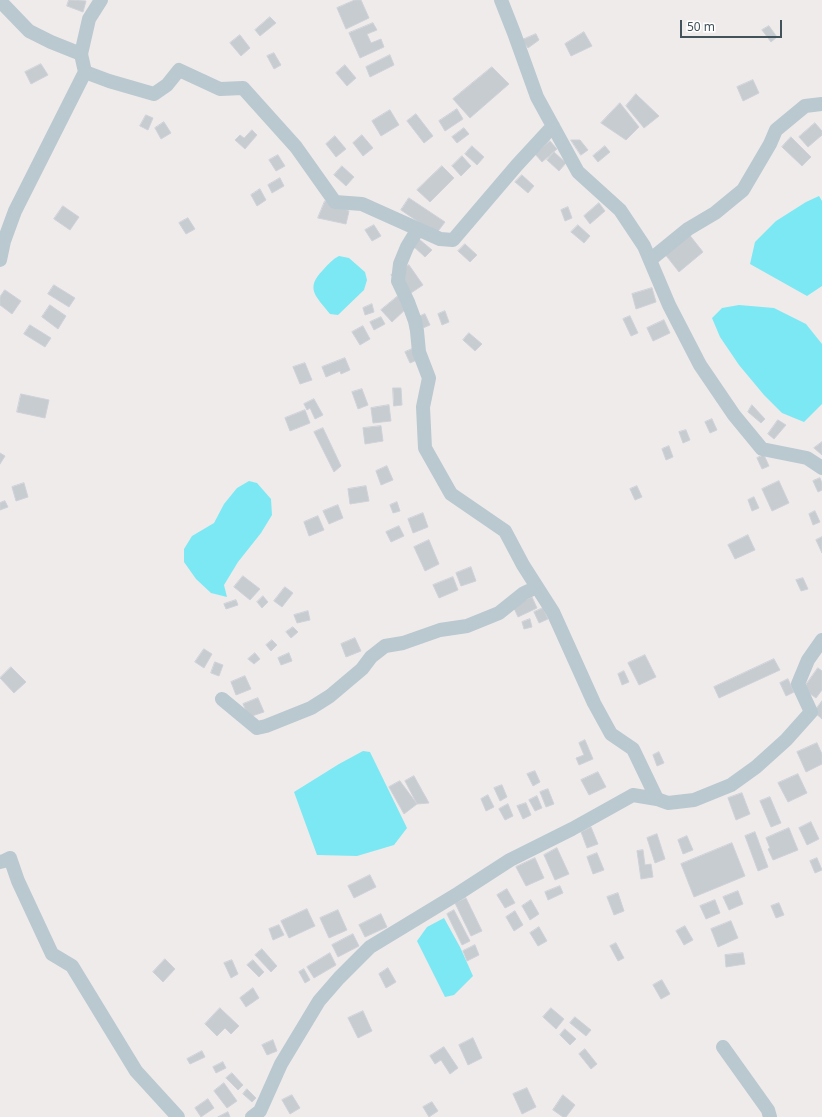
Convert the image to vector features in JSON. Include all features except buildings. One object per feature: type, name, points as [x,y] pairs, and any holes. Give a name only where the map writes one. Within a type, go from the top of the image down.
[{"type":"street","points":[[0,260],[4,241],[15,211],[85,72],[81,54],[89,19],[101,0]]},
{"type":"street","points":[[501,0],[537,97],[578,172],[620,210],[644,246],[669,305],[700,365],[734,415],[762,449],[807,458],[822,468]]},
{"type":"street","points":[[0,1],[29,31],[81,54]]},
{"type":"street","points":[[85,72],[109,81],[154,94],[167,85],[179,70],[220,89],[243,88],[296,147],[335,202],[362,204],[440,239],[453,240],[553,126]]},
{"type":"street","points":[[650,260],[688,229],[715,213],[743,190],[770,144],[776,130],[806,106],[822,104]]},
{"type":"street","points":[[418,229],[407,247],[400,264],[398,281],[415,321],[418,331],[419,352],[429,378],[423,407],[425,448],[451,494],[505,531],[523,565],[553,612],[594,703],[611,734],[633,749],[657,799]]},
{"type":"street","points":[[222,699],[258,728],[266,726],[310,708],[330,696],[362,669],[371,657],[385,646],[403,643],[440,630],[467,626],[499,613],[524,593],[537,587]]},
{"type":"street","points":[[252,1117],[260,1111],[281,1064],[319,1001],[338,978],[370,947],[510,860],[633,795],[657,799],[668,803],[694,800],[731,785],[756,767],[786,740],[811,712],[798,684],[808,660],[822,640]]},
{"type":"street","points":[[0,862],[10,858],[18,881],[52,954],[72,966],[136,1071],[178,1117]]},
{"type":"street","points":[[723,1046],[768,1110],[770,1117]]},
{"type":"water","points":[[819,196],[822,201],[822,286],[807,296],[750,264],[755,242],[776,221],[806,202]]},
{"type":"water","points":[[339,256],[349,258],[365,272],[367,280],[364,290],[338,315],[330,314],[317,298],[313,288],[317,277]]},
{"type":"water","points":[[739,305],[774,308],[806,324],[822,344],[822,404],[804,422],[782,413],[764,395],[739,365],[720,337],[712,318],[722,308]]},
{"type":"water","points":[[249,481],[257,483],[271,499],[272,515],[261,533],[238,562],[224,585],[227,597],[211,593],[196,579],[184,562],[184,549],[192,536],[214,523],[224,504],[237,488]]},
{"type":"water","points":[[363,751],[370,752],[407,828],[394,845],[357,856],[317,855],[294,792]]},
{"type":"water","points":[[444,918],[460,947],[473,976],[454,995],[445,997],[417,941],[427,927]]}]
